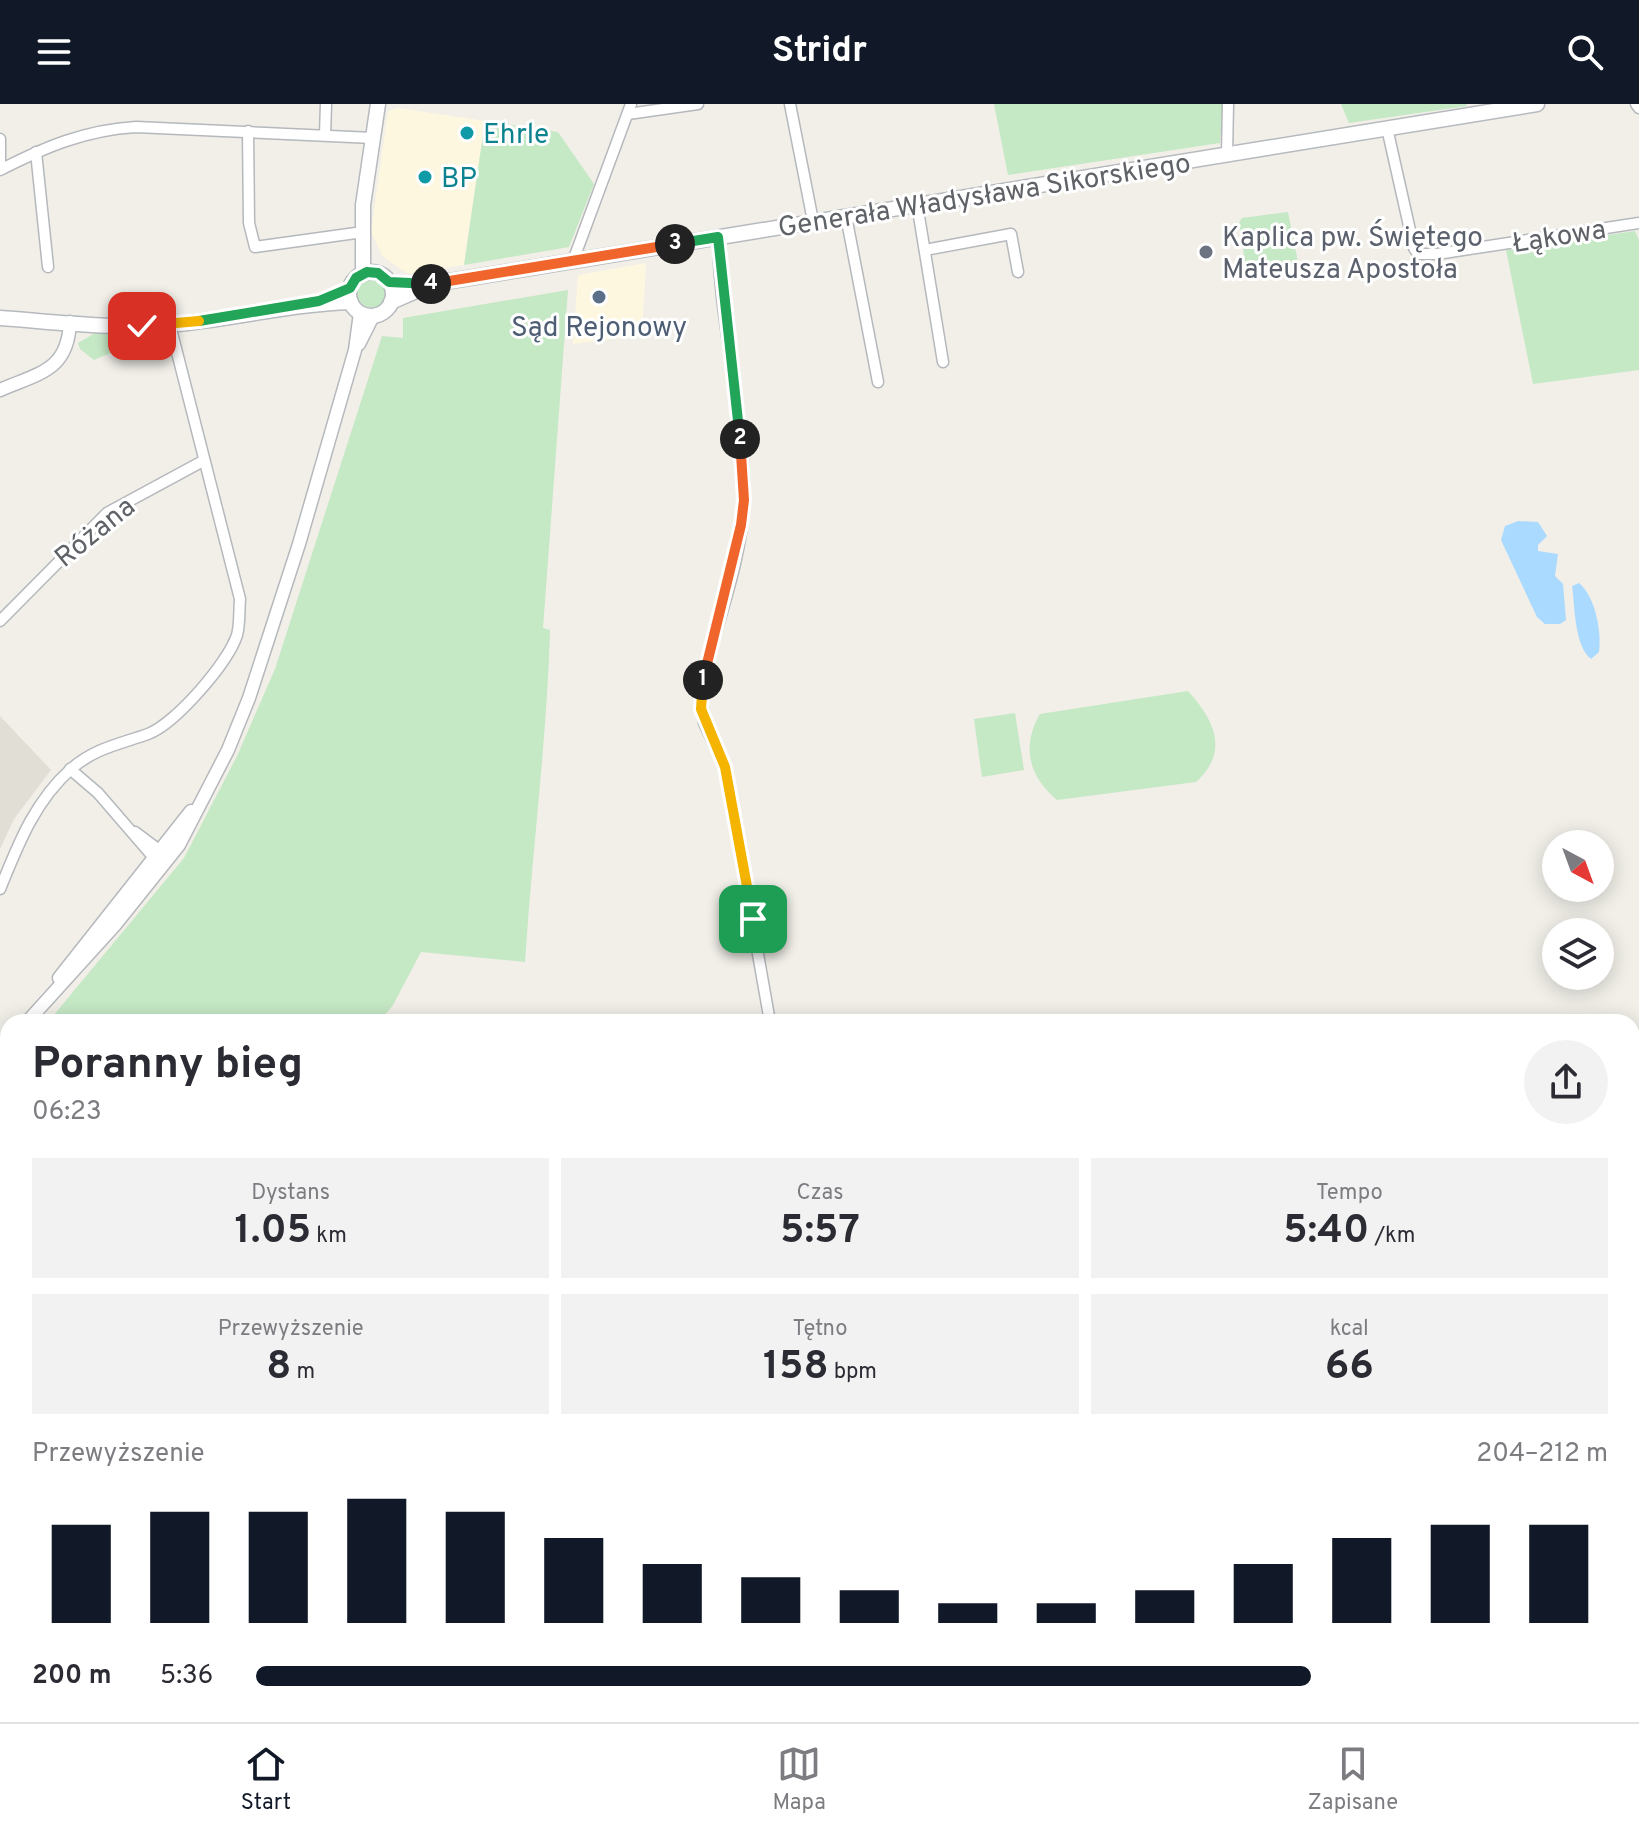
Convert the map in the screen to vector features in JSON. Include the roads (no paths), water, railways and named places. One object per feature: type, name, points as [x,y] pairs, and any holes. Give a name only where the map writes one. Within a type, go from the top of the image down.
[{"type":"main road","points":[[378,104],[363,237],[377,276],[391,302]]},
{"type":"main road","name":"Generała Władysława Sikorskiego","points":[[358,305],[384,311],[391,302],[432,284],[1537,104]]},
{"type":"main road","points":[[0,318],[170,325],[319,301],[358,305],[377,276]]},
{"type":"main road","name":"Generała Władysława Sikorskiego","points":[[377,276],[432,284]]},
{"type":"street","points":[[325,135],[326,104]]},
{"type":"street","points":[[573,261],[629,109],[698,104]]},
{"type":"street","points":[[790,104],[813,221]]},
{"type":"street","points":[[1227,154],[1228,104]]},
{"type":"street","points":[[0,139],[0,170],[36,152],[101,129],[136,127],[373,138]]},
{"type":"street","name":"Łąkowa","points":[[1387,128],[1414,248],[1418,254],[1437,254],[1639,223]]},
{"type":"street","points":[[248,131],[249,223],[255,247],[363,237]]},
{"type":"street","points":[[36,152],[48,267]]},
{"type":"street","points":[[917,204],[943,362]]},
{"type":"street","points":[[846,216],[878,382]]},
{"type":"street","points":[[925,250],[1011,234],[1018,272]]},
{"type":"street","points":[[718,237],[738,406],[744,500],[734,561],[701,688],[701,709],[725,767],[769,1014]]},
{"type":"street","points":[[34,1014],[161,857],[202,800],[249,698],[355,350],[358,305]]},
{"type":"street","points":[[0,390],[60,361],[67,346],[70,322]]},
{"type":"street","points":[[0,889],[31,814],[70,769],[108,746],[148,734],[166,724],[222,664],[237,635],[240,599],[170,325]]},
{"type":"street","name":"Różana","points":[[0,621],[107,513],[203,461]]},
{"type":"street","points":[[70,769],[161,857]]},
{"type":"water","points":[[1518,521],[1538,522],[1547,536],[1538,545],[1538,551],[1558,554],[1555,576],[1563,584],[1566,620],[1560,624],[1545,624],[1537,617],[1501,540],[1505,526]]},
{"type":"water","points":[[1579,583],[1589,596],[1598,625],[1599,652],[1591,659],[1581,644],[1576,625],[1572,586]]},
{"type":"place","name":"Ehrle","points":[[467,133]]},
{"type":"place","name":"BP","points":[[425,177]]},
{"type":"place","name":"Kaplica pw. Świętego Mateusza Apostoła","points":[[1206,252]]},
{"type":"place","name":"Sąd Rejonowy","points":[[599,297]]}]
